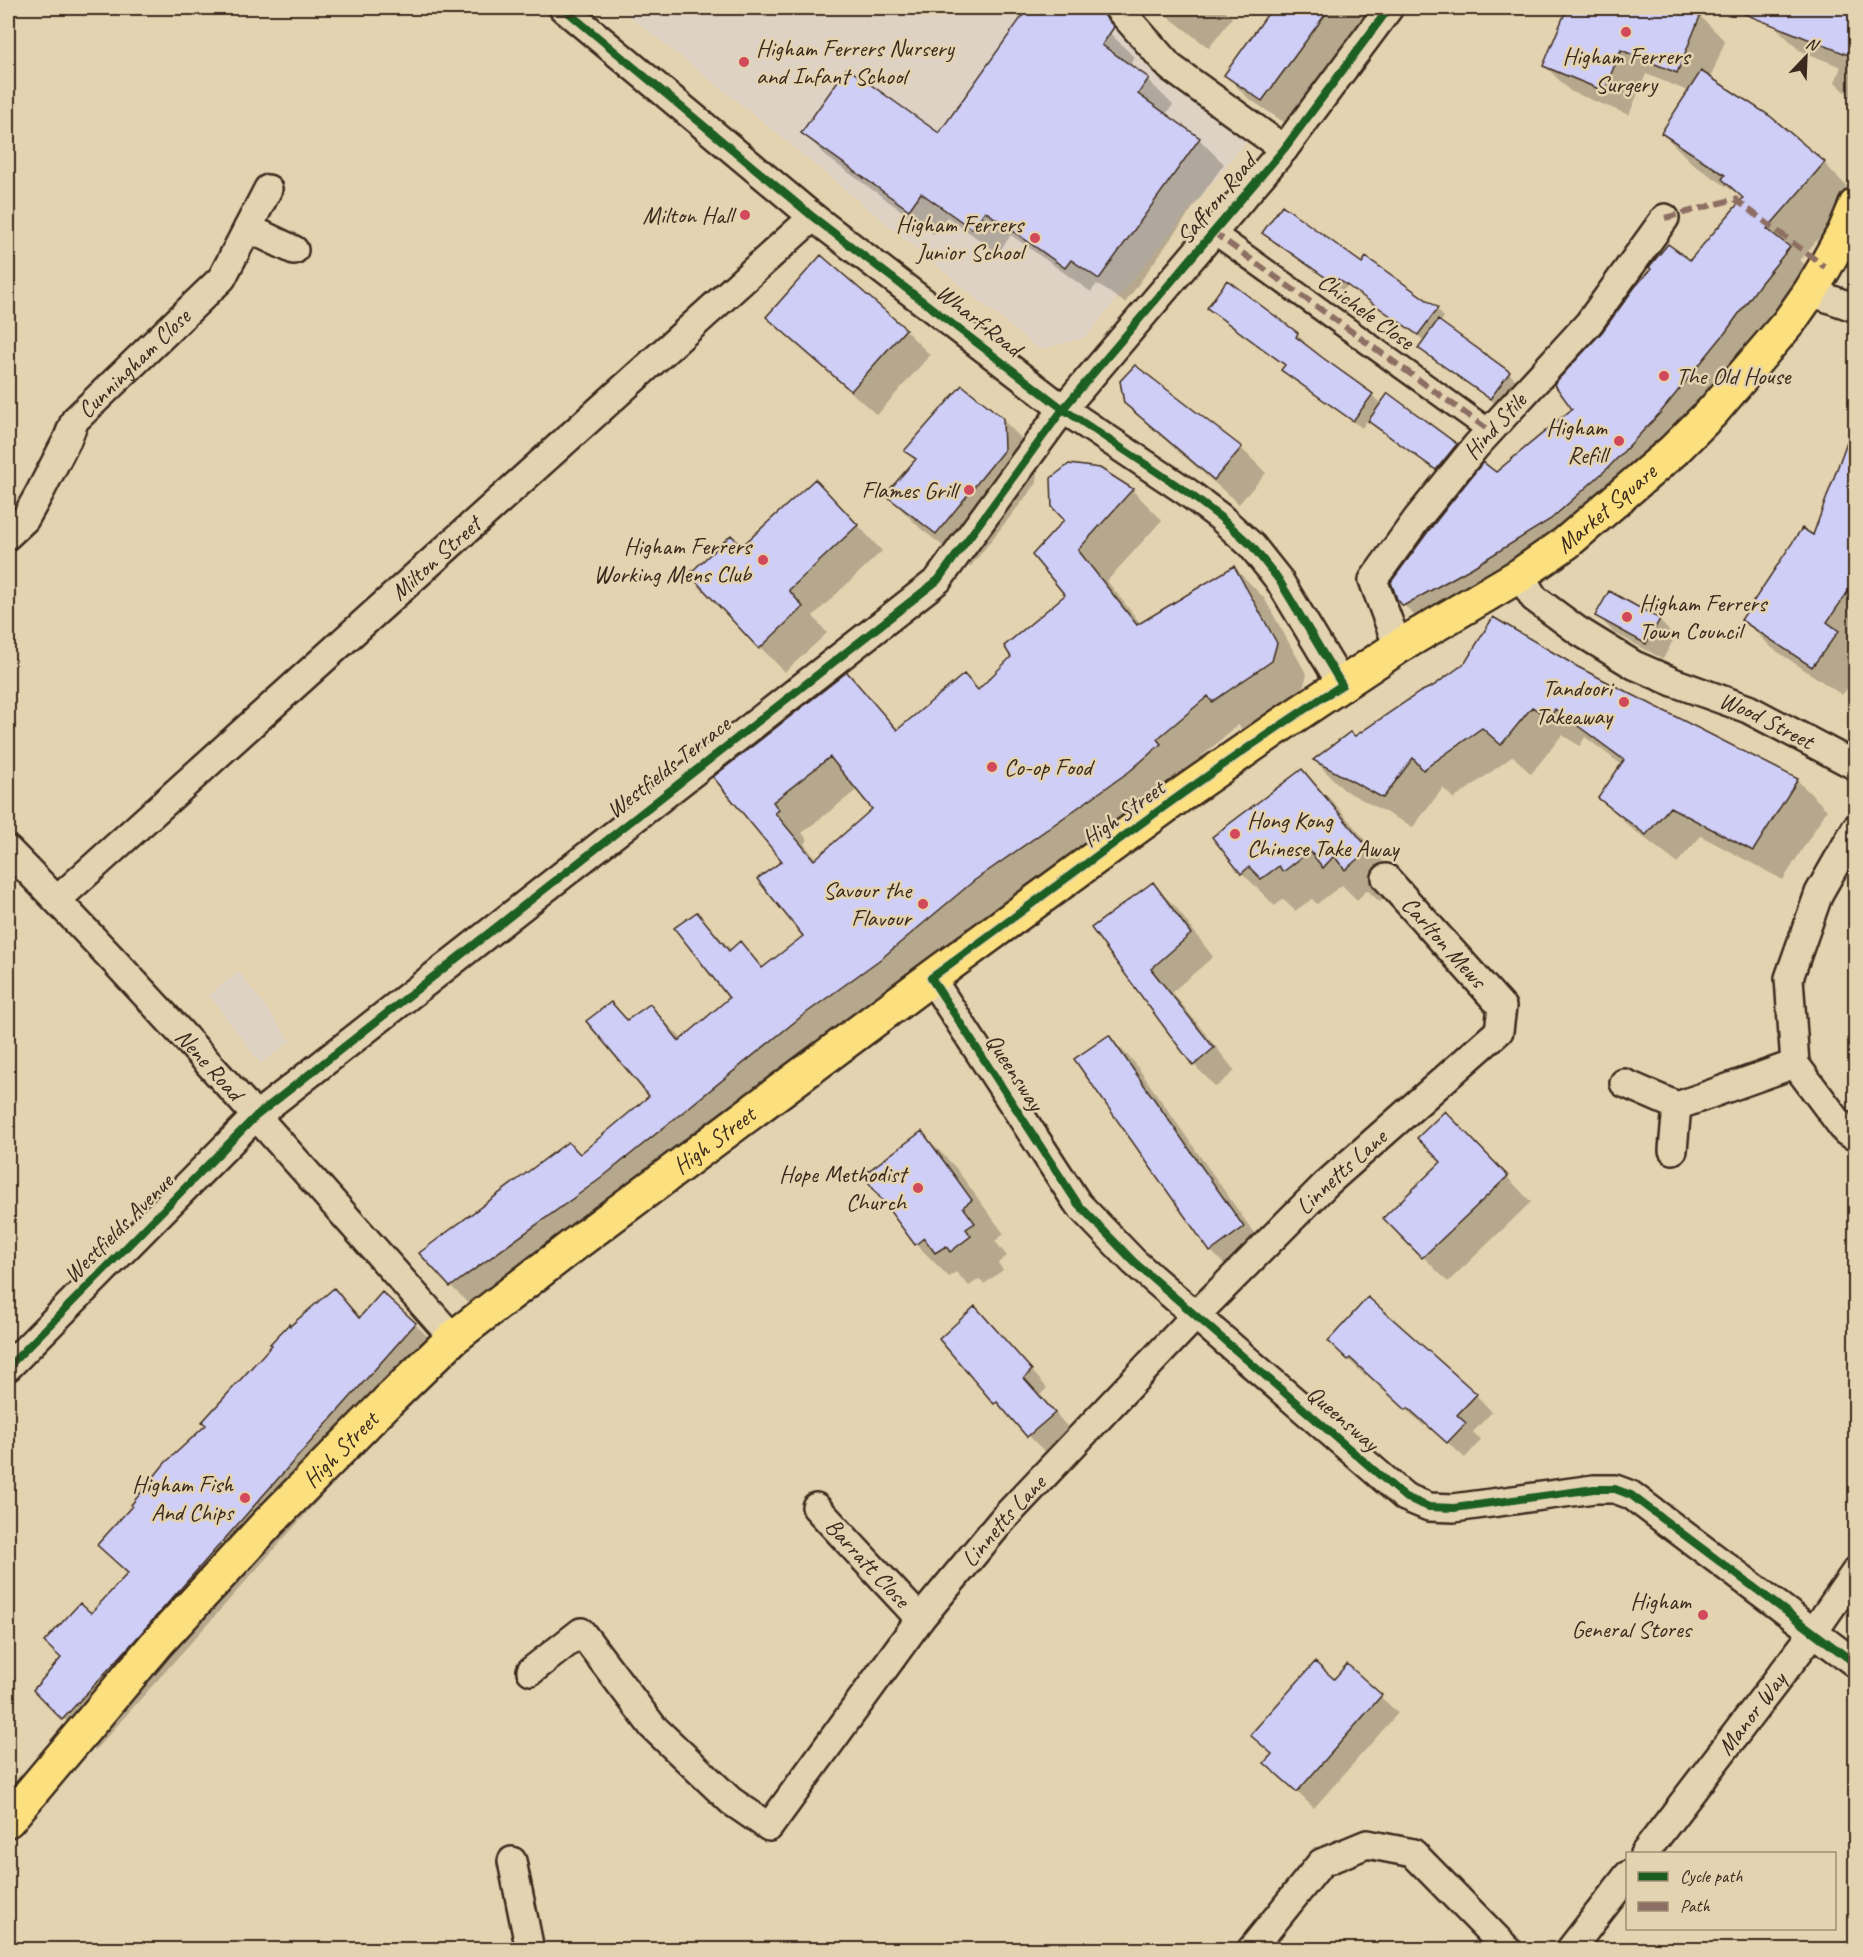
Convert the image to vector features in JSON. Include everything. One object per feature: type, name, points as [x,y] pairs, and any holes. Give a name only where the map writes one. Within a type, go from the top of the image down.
[{"type":"main road","name":"Market Square","points":[[1520,574],[1566,543],[1673,451],[1713,411],[1789,322],[1810,292],[1845,231],[1856,205]]},
{"type":"main road","name":"High Street","points":[[8,1820],[166,1634],[276,1515],[387,1401],[453,1338],[931,978],[1195,785],[1398,646],[1520,574]]},
{"type":"street","name":"Wharf Road","points":[[563,8],[813,218],[1063,409],[1187,492],[1220,517],[1252,546],[1279,580],[1342,685]]},
{"type":"street","points":[[1118,8],[1170,67],[1284,149]]},
{"type":"street","name":"Saffron Road","points":[[1063,409],[1284,149],[1389,8]]},
{"type":"street","name":"Cunningham Close","points":[[8,535],[25,519],[67,440],[75,420],[222,278],[268,189]]},
{"type":"street","name":"Milton Street","points":[[57,900],[813,218]]},
{"type":"street","name":"Hind Stile","points":[[1398,646],[1373,580],[1417,519],[1476,446],[1589,323],[1665,218]]},
{"type":"street","points":[[248,228],[294,250]]},
{"type":"street","name":"Chichele Close","points":[[1213,232],[1490,431]]},
{"type":"street","points":[[1810,292],[1856,308]]},
{"type":"street","name":"Westfields Terrace","points":[[256,1116],[938,580],[1063,409]]},
{"type":"street","name":"Wood Street","points":[[1520,574],[1534,598],[1577,630],[1634,665],[1673,682],[1748,709],[1856,766]]},
{"type":"street","points":[[1856,828],[1819,893],[1789,978],[1795,1064],[1846,1132],[1856,1137]]},
{"type":"street","name":"Nene Road","points":[[8,850],[256,1116],[453,1338]]},
{"type":"street","name":"Carlton Mews","points":[[1386,878],[1502,1007]]},
{"type":"street","name":"Queensway","points":[[931,978],[1078,1204],[1134,1262],[1406,1497],[1429,1507],[1454,1508],[1594,1489],[1615,1489],[1630,1495],[1856,1664]]},
{"type":"street","name":"Linnetts Lane","points":[[531,1671],[581,1632],[653,1727],[731,1801],[769,1827],[920,1619],[1003,1519],[1196,1315],[1326,1184],[1499,1031],[1502,1007]]},
{"type":"street","points":[[1624,1083],[1677,1106],[1795,1064]]},
{"type":"street","points":[[1673,1150],[1677,1106]]},
{"type":"street","name":"Westfields Avenue","points":[[8,1367],[256,1116]]},
{"type":"street","name":"Barratt Close","points":[[816,1507],[920,1619]]},
{"type":"street","name":"Manor Way","points":[[1646,1852],[1813,1633],[1856,1572]]},
{"type":"street","points":[[1251,1950],[1321,1863],[1367,1844],[1413,1853],[1508,1950]]},
{"type":"street","points":[[512,1861],[530,1950]]},
{"type":"street","points":[[1570,1950],[1626,1878]]},
{"type":"shaded area","name":"Higham Ferrers Junior School","points":[[619,8],[1108,8],[1249,138],[1086,337],[1039,350],[757,117]]},
{"type":"shaded area","points":[[239,972],[291,1041],[261,1064],[209,995]]},
{"type":"building","points":[[1028,8],[1103,8],[1106,18],[1114,27],[1102,45],[1149,78],[1138,94],[1200,138],[1099,279],[1071,260],[1065,268],[985,211],[972,229],[921,193],[909,210],[801,133],[847,68],[939,133]]},
{"type":"building","points":[[1272,8],[1330,8],[1262,101],[1224,75]]},
{"type":"building","name":"Higham Ferrers Surgery","points":[[1567,8],[1684,8],[1701,14],[1677,73],[1621,50],[1604,91],[1543,66]]},
{"type":"building","points":[[1856,8],[1856,58],[1732,9]]},
{"type":"building","points":[[1701,71],[1770,116],[1825,162],[1767,229],[1790,247],[1725,333],[1660,413],[1608,468],[1551,519],[1473,567],[1403,606],[1397,599],[1391,582],[1483,462],[1496,472],[1572,409],[1554,384],[1602,332],[1668,244],[1690,260],[1743,198],[1722,179],[1725,175],[1661,133]]},
{"type":"building","points":[[1282,205],[1362,263],[1366,257],[1438,308],[1418,335],[1338,279],[1335,284],[1262,233]]},
{"type":"building","points":[[821,255],[906,329],[851,391],[766,317]]},
{"type":"building","points":[[1227,280],[1298,333],[1296,337],[1373,394],[1353,421],[1281,370],[1285,365],[1207,308]]},
{"type":"building","points":[[1438,320],[1510,372],[1490,399],[1418,348]]},
{"type":"building","points":[[1135,365],[1242,447],[1214,480],[1124,403],[1120,381]]},
{"type":"building","points":[[962,385],[1003,418],[1004,450],[936,534],[885,495],[916,459],[904,451]]},
{"type":"building","points":[[1388,393],[1457,444],[1436,470],[1368,421]]},
{"type":"building","points":[[1852,428],[1856,429],[1856,580],[1827,622],[1839,631],[1812,667],[1741,620],[1802,528],[1813,535]]},
{"type":"building","points":[[1069,464],[1100,468],[1133,489],[1078,550],[1137,625],[1234,566],[1277,643],[1272,661],[1212,702],[1208,696],[1157,739],[1161,744],[1130,771],[975,880],[882,958],[802,1016],[600,1179],[450,1287],[419,1253],[568,1142],[580,1154],[649,1096],[586,1021],[611,1002],[627,1020],[650,1004],[679,1041],[729,998],[674,928],[697,912],[729,951],[740,941],[762,968],[803,936],[757,879],[782,861],[713,777],[847,672],[897,730],[964,674],[978,690],[1011,657],[1004,646],[1065,595],[1032,555],[1064,520],[1052,507],[1051,478]],"holes":[[[830,757],[872,809],[814,860],[775,813],[779,810],[773,802]]]},
{"type":"building","name":"Higham Ferrers Working Mens Club","points":[[815,479],[858,525],[789,590],[803,607],[759,649],[689,574],[731,535],[742,546]]},
{"type":"building","name":"Higham Ferrers Town Council","points":[[1609,591],[1660,619],[1646,644],[1595,616]]},
{"type":"building","points":[[1493,617],[1578,667],[1798,779],[1753,851],[1670,807],[1646,835],[1598,798],[1624,760],[1555,709],[1550,718],[1532,707],[1501,745],[1482,728],[1423,770],[1413,758],[1383,798],[1313,760],[1350,732],[1355,736],[1465,663]]},
{"type":"building","points":[[1302,769],[1369,849],[1345,870],[1334,856],[1323,868],[1310,851],[1283,872],[1279,866],[1261,879],[1249,867],[1241,874],[1212,837]]},
{"type":"building","points":[[1153,882],[1191,934],[1151,969],[1214,1048],[1193,1066],[1091,928]]},
{"type":"building","points":[[1109,1035],[1244,1227],[1210,1252],[1074,1059]]},
{"type":"building","points":[[1445,1111],[1508,1176],[1422,1258],[1383,1218],[1441,1162],[1417,1138]]},
{"type":"building","name":"Hope Methodist Church","points":[[922,1131],[972,1200],[963,1207],[975,1223],[966,1229],[971,1236],[950,1252],[946,1246],[935,1253],[924,1238],[915,1245],[863,1175]]},
{"type":"building","points":[[334,1288],[359,1318],[382,1292],[416,1323],[62,1720],[33,1690],[61,1658],[44,1642],[80,1603],[91,1613],[128,1573],[97,1545],[132,1506],[165,1463],[206,1425],[202,1422],[272,1345],[270,1344],[289,1324],[290,1326]]},
{"type":"building","points":[[1368,1297],[1477,1394],[1457,1415],[1466,1423],[1447,1443],[1328,1341]]},
{"type":"building","points":[[975,1306],[1032,1370],[1024,1378],[1055,1413],[1027,1437],[997,1402],[994,1404],[939,1339]]},
{"type":"building","points":[[1315,1662],[1334,1679],[1347,1664],[1382,1695],[1297,1792],[1264,1763],[1272,1754],[1250,1735]]},
{"type":"marked path","points":[[1665,218],[1735,199],[1825,267]]},
{"type":"marked path","points":[[1213,232],[1490,431]]},
{"type":"cycle path","points":[[563,8],[813,217],[1063,409],[1187,492],[1220,517],[1252,546],[1279,580],[1342,685],[1185,792],[931,978],[1078,1204],[1134,1262],[1405,1497],[1429,1507],[1454,1508],[1594,1489],[1615,1489],[1631,1495],[1856,1664]]},
{"type":"cycle path","points":[[8,1367],[256,1116],[938,580],[1063,409],[1284,149],[1389,8]]},
{"type":"place","name":"Higham Ferrers Surgery","points":[[1626,32]]},
{"type":"place","name":"Higham Ferrers Nursery and Infant School","points":[[744,62]]},
{"type":"place","name":"Milton Hall","points":[[745,215]]},
{"type":"place","name":"Higham Ferrers Junior School","points":[[1035,238]]},
{"type":"place","name":"The Old House","points":[[1664,376]]},
{"type":"place","name":"Higham Refill","points":[[1619,441]]},
{"type":"place","name":"Flames Grill","points":[[969,490]]},
{"type":"place","name":"Higham Ferrers Working Mens Club","points":[[763,560]]},
{"type":"place","name":"Higham Ferrers Town Council","points":[[1627,617]]},
{"type":"place","name":"Tandoori Takeaway","points":[[1624,702]]},
{"type":"place","name":"Co-op Food","points":[[992,767]]},
{"type":"place","name":"Hong Kong Chinese Take Away","points":[[1235,834]]},
{"type":"place","name":"Savour the Flavour","points":[[923,904]]},
{"type":"place","name":"Hope Methodist Church","points":[[918,1188]]},
{"type":"place","name":"Higham Fish And Chips","points":[[245,1498]]},
{"type":"place","name":"Higham General Stores","points":[[1703,1615]]}]
